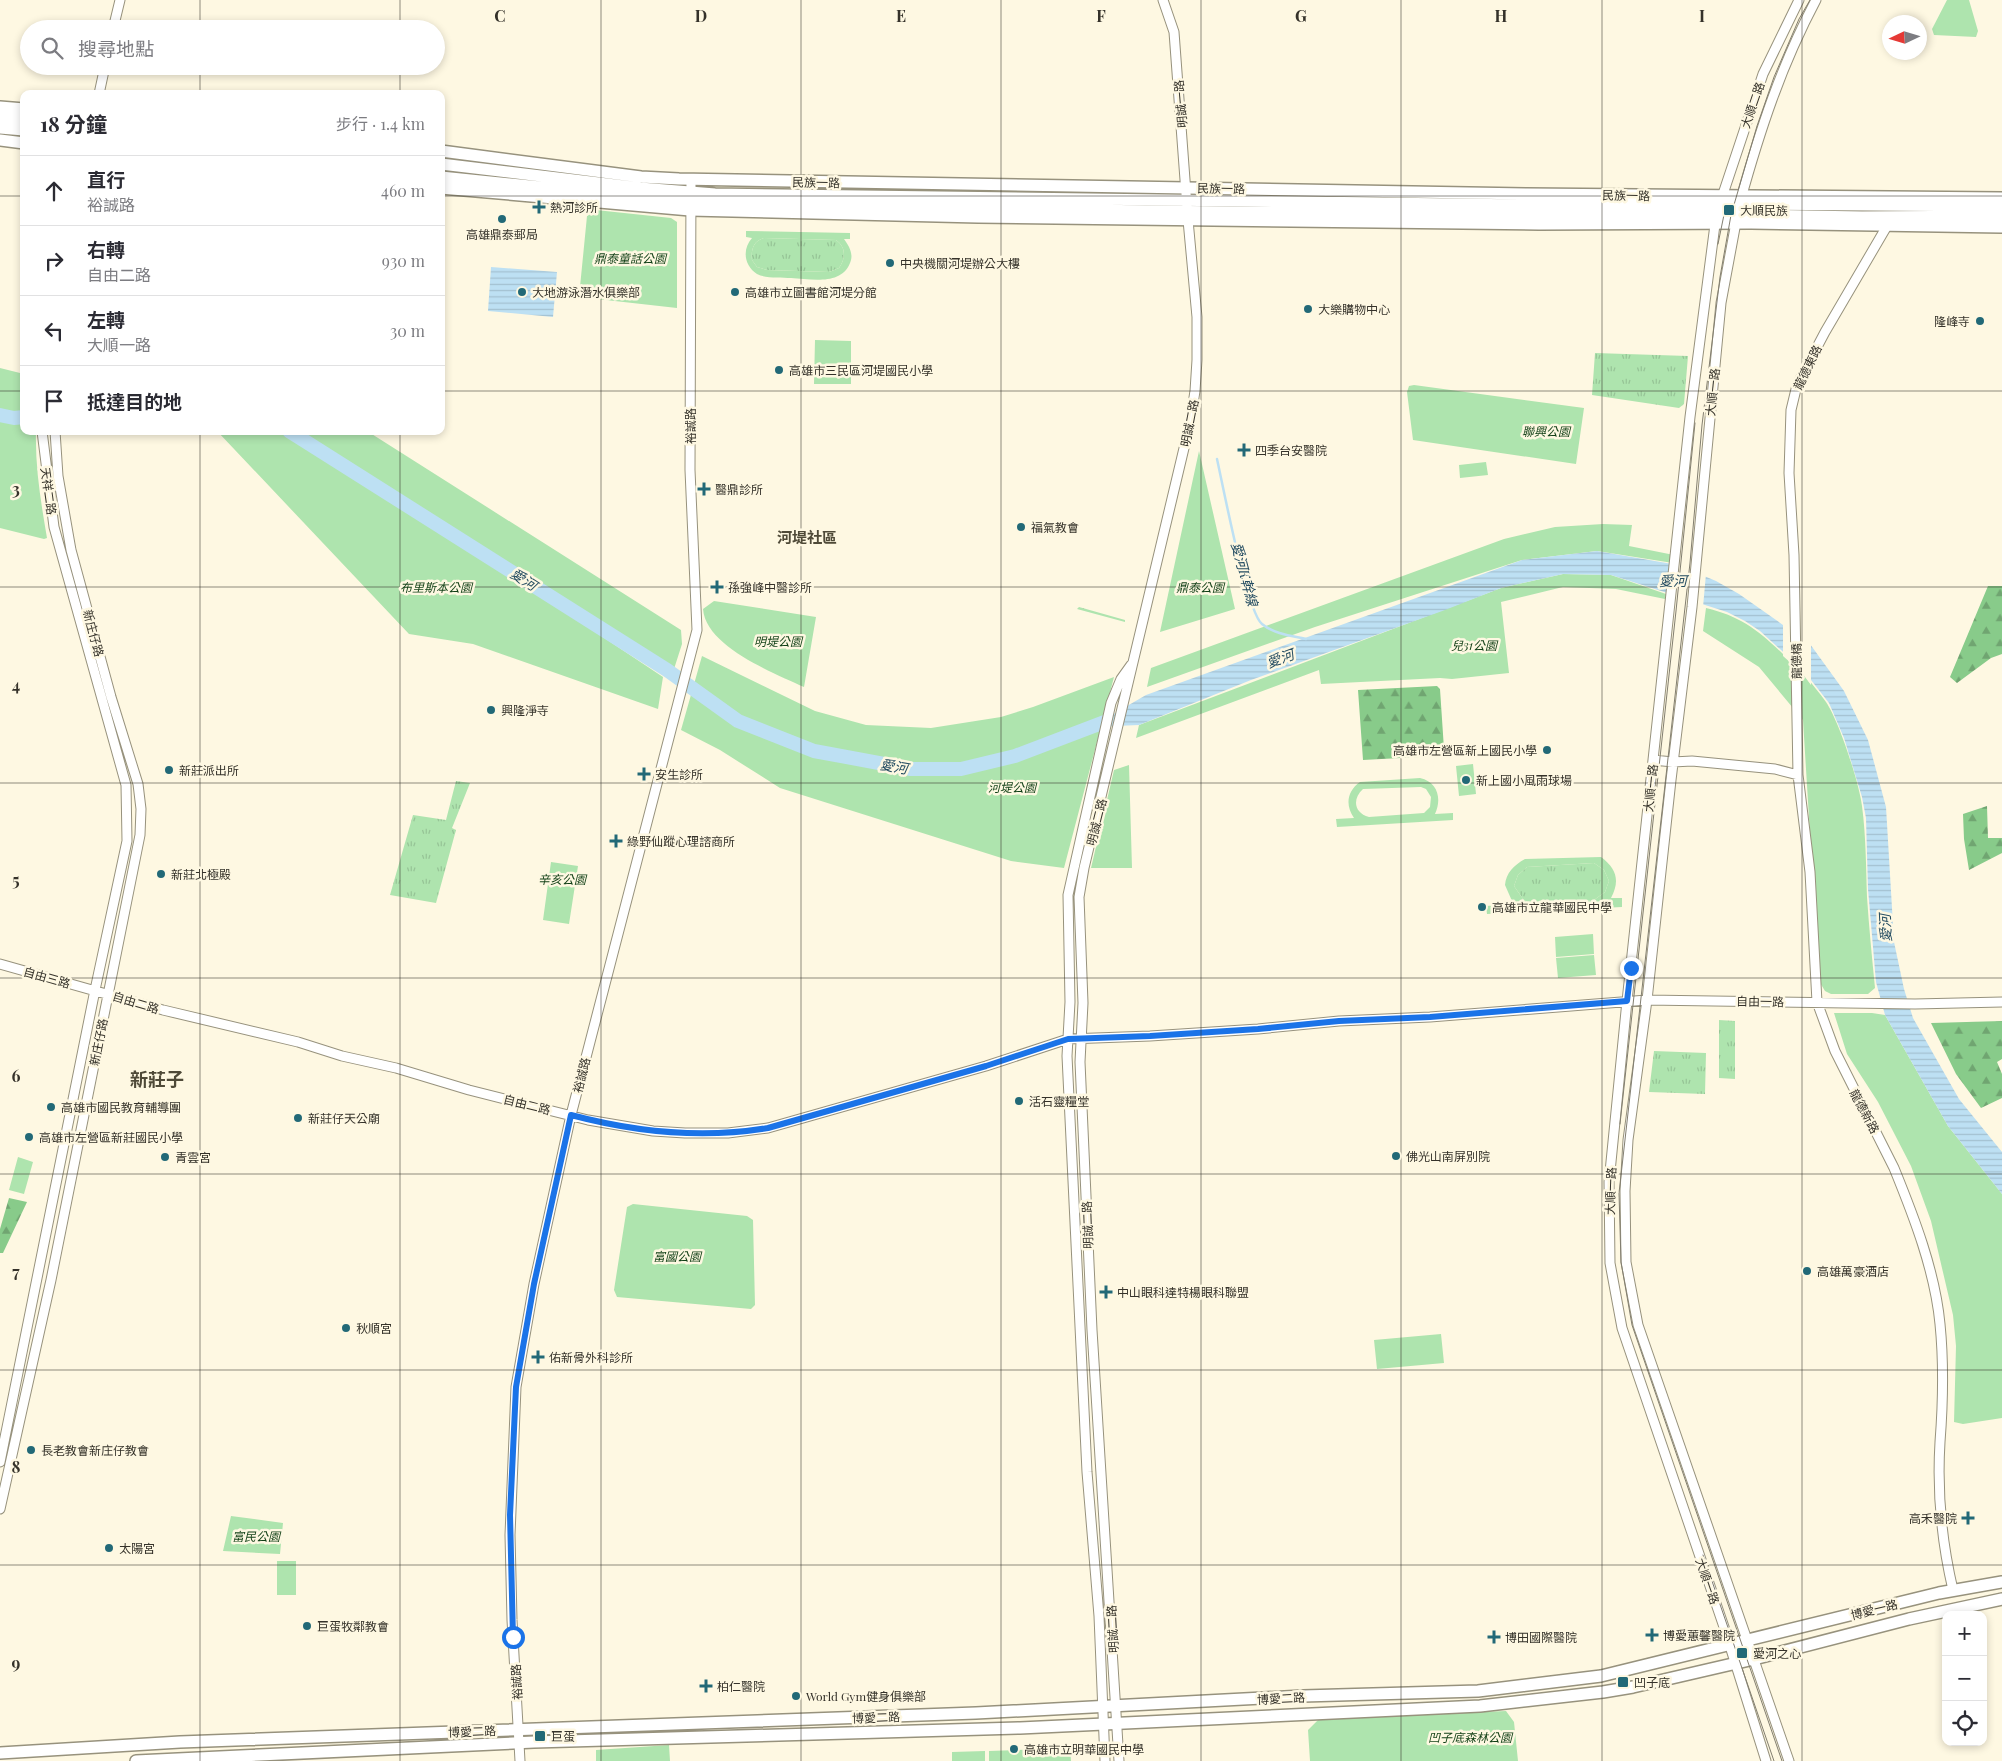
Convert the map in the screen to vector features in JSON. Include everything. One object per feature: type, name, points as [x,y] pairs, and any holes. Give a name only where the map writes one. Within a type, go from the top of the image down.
[{"type":"main road","points":[[0,107],[20,109]]},
{"type":"main road","points":[[0,116],[20,118]]},
{"type":"main road","points":[[0,128],[20,130]]},
{"type":"main road","points":[[0,140],[20,142]]},
{"type":"main road","name":"民族一路","points":[[445,152],[641,177],[691,180],[1186,188],[1739,210],[2002,216]]},
{"type":"main road","name":"民族一路","points":[[445,165],[690,202]]},
{"type":"main road","name":"民族一路","points":[[445,177],[690,202],[1069,209]]},
{"type":"main road","points":[[1069,209],[1071,186]]},
{"type":"main road","name":"民族一路","points":[[445,188],[690,202],[1476,215],[1718,209],[1887,212],[2002,206]]},
{"type":"main road","name":"民族一路","points":[[1887,212],[2002,198]]},
{"type":"main road","name":"民族一路","points":[[1887,212],[2002,227]]},
{"type":"main road","name":"博愛一路","points":[[1748,1640],[1953,1590],[2002,1582]]},
{"type":"main road","name":"博愛一路","points":[[1754,1659],[1900,1621],[2002,1600]]},
{"type":"main road","name":"博愛二路","points":[[0,1754],[180,1742],[1102,1708],[1303,1696],[1478,1690],[1601,1676],[1748,1640]]},
{"type":"main road","name":"博愛二路","points":[[136,1761],[519,1743],[1103,1725],[1480,1706],[1603,1692],[1754,1659]]},
{"type":"street","points":[[115,20],[120,0]]},
{"type":"street","name":"明誠一路","points":[[1163,0],[1174,32],[1187,210]]},
{"type":"street","name":"大順二路","points":[[1718,209],[1763,74],[1799,0]]},
{"type":"street","name":"大順二路","points":[[1739,210],[1751,160],[1779,78],[1816,0]]},
{"type":"street","points":[[100,90],[103,75]]},
{"type":"street","name":"裕誠路","points":[[520,1761],[513,1641],[510,1535],[516,1387],[534,1284],[571,1115],[697,630],[690,470],[691,180]]},
{"type":"street","name":"大順一路","points":[[1718,209],[1690,416],[1627,1001],[1609,1182],[1610,1263],[1622,1328],[1735,1663],[1766,1761]]},
{"type":"street","name":"明誠二路","points":[[1119,1761],[1092,1330],[1080,1062],[1083,1003],[1079,897],[1084,868],[1115,746],[1190,423],[1198,360],[1197,317],[1187,210]]},
{"type":"street","name":"大順一路","points":[[1739,210],[1721,303],[1696,571],[1647,1000],[1628,1140],[1625,1191],[1626,1262],[1638,1325],[1789,1761]]},
{"type":"street","name":"龍德東路","points":[[1794,614],[1794,555],[1789,448],[1789,424],[1793,398],[1797,385],[1887,212]]},
{"type":"street","name":"天祥二路","points":[[42,435],[54,527],[60,550]]},
{"type":"street","name":"天祥二路","points":[[55,435],[58,476],[71,550]]},
{"type":"street","name":"新庄仔路","points":[[0,1462],[127,841],[126,785],[60,550]]},
{"type":"street","name":"新庄仔路","points":[[0,1509],[49,1288],[140,835],[141,809],[138,784],[111,697],[71,550]]},
{"type":"street","name":"龍德橋","points":[[1794,614],[1798,775]]},
{"type":"street","name":"明誠二路","points":[[1105,1761],[1099,1616],[1087,1472],[1066,1056],[1070,1002],[1068,895],[1110,710],[1121,679],[1134,660]]},
{"type":"street","points":[[1653,760],[1692,761],[1775,769],[1798,775]]},
{"type":"street","name":"龍德新路","points":[[1798,775],[1810,872],[1814,982],[1817,1002],[1839,1060],[1894,1168],[1924,1248],[1939,1311],[1942,1347],[1941,1505],[1948,1568],[1953,1590]]},
{"type":"street","name":"自由三路","points":[[0,964],[95,990]]},
{"type":"street","name":"自由二路","points":[[95,990],[163,1010],[396,1068],[469,1090],[571,1115],[653,1131],[711,1134],[746,1132],[768,1128],[986,1066],[1068,1039],[1251,1030],[1339,1021],[1430,1017],[1647,1000]]},
{"type":"street","name":"自由一路","points":[[1647,1000],[1915,1004],[2002,1002]]},
{"type":"green space","points":[[1947,0],[1969,0],[1978,31],[1976,37],[1934,35],[1932,29]]},
{"type":"green space","name":"鼎泰童話公園","points":[[596,210],[671,218],[677,222],[677,308],[579,297],[587,216]]},
{"type":"green space","points":[[746,231],[850,233],[850,239],[844,239],[850,250],[851,260],[846,270],[840,275],[824,280],[765,277],[757,274],[749,267],[746,252],[752,238],[746,237]],"holes":[[[764,238],[836,240],[842,246],[844,257],[839,268],[829,272],[767,270],[757,267],[752,260],[754,246],[757,241]]]},
{"type":"green space","points":[[764,238],[836,240],[842,246],[843,260],[839,268],[829,272],[767,270],[757,267],[752,260],[754,246],[757,241]]},
{"type":"green space","points":[[815,340],[851,341],[851,384],[814,384]]},
{"type":"green space","points":[[1595,353],[1688,356],[1684,404],[1679,408],[1592,395]]},
{"type":"green space","points":[[0,368],[20,373],[20,435],[36,435],[37,471],[47,538],[44,539],[0,528]]},
{"type":"green space","name":"聯興公園","points":[[1414,385],[1584,408],[1576,464],[1413,440],[1407,392],[1409,386]]},
{"type":"green space","name":"布里斯本公園","points":[[221,435],[287,435],[459,541],[663,677],[658,709],[473,644],[409,634]]},
{"type":"green space","points":[[304,435],[373,435],[681,630],[682,644],[674,669],[435,520]]},
{"type":"green space","name":"鼎泰公園","points":[[1199,451],[1235,609],[1160,632]]},
{"type":"green space","points":[[1486,462],[1488,475],[1460,478],[1459,465]]},
{"type":"green space","points":[[1603,524],[1632,525],[1629,546],[1674,555],[1673,563],[1597,551],[1522,560],[1315,627],[1147,687],[1151,668],[1504,539],[1555,527]]},
{"type":"green space","name":"兒31公園","points":[[1563,574],[1611,575],[1666,594],[1665,599],[1616,589],[1563,587],[1501,602],[1509,673],[1452,679],[1321,684],[1319,670],[1136,738],[1139,725],[1501,588]]},
{"type":"green space","points":[[1988,586],[2002,586],[2002,654],[1991,658],[1957,683],[1950,677]]},
{"type":"green space","name":"明堤公園","points":[[714,601],[816,617],[804,687],[760,666],[728,647],[707,623],[703,609]]},
{"type":"green space","points":[[1079,607],[1125,620],[1125,622],[1077,609]]},
{"type":"green space","points":[[1706,608],[1739,620],[1757,631],[1774,645],[1816,689],[1826,702],[1837,723],[1857,782],[1863,817],[1867,897],[1875,988],[1868,994],[1831,994],[1825,991],[1819,981],[1803,720],[1759,667],[1703,631]]},
{"type":"green space","name":"河堤公園","points":[[702,656],[815,711],[866,725],[931,728],[1001,717],[1114,677],[1064,868],[1011,861],[780,788],[720,750],[681,730]]},
{"type":"green space","points":[[1437,686],[1440,689],[1444,749],[1438,756],[1363,760],[1358,690]]},
{"type":"green space","name":"新上國小風雨球場","points":[[1473,764],[1476,794],[1459,796],[1456,766]]},
{"type":"green space","points":[[1129,765],[1132,868],[1091,868],[1114,770]]},
{"type":"green space","points":[[1420,778],[1426,780],[1435,787],[1437,792],[1438,803],[1435,814],[1453,813],[1453,820],[1337,827],[1336,819],[1354,818],[1349,808],[1349,799],[1352,790],[1360,782]],"holes":[[[1421,787],[1426,789],[1431,797],[1430,807],[1424,813],[1369,817],[1360,812],[1356,805],[1357,797],[1363,789]]]},
{"type":"green space","points":[[456,781],[470,783],[452,828],[456,830],[436,903],[390,895],[413,815],[446,820]]},
{"type":"green space","points":[[1987,806],[1988,838],[2002,838],[2002,853],[1969,870],[1964,839],[1963,814]]},
{"type":"green space","points":[[1601,857],[1614,871],[1616,881],[1611,898],[1622,898],[1622,907],[1487,914],[1486,906],[1515,904],[1505,885],[1511,870],[1525,859]],"holes":[[[1594,863],[1604,870],[1609,881],[1605,892],[1594,900],[1530,904],[1523,899],[1514,886],[1518,875],[1527,867]]]},
{"type":"green space","name":"辛亥公園","points":[[551,862],[578,866],[569,924],[543,920]]},
{"type":"green space","points":[[1594,863],[1604,870],[1609,881],[1605,892],[1594,900],[1530,904],[1523,899],[1514,886],[1518,875],[1527,867]]},
{"type":"green space","points":[[1593,934],[1594,954],[1556,957],[1555,937]]},
{"type":"green space","points":[[1594,955],[1596,975],[1558,978],[1556,958]]},
{"type":"green space","points":[[1834,1013],[1885,1015],[1948,1126],[2002,1194],[2002,1418],[1963,1424],[1954,1422],[1956,1346],[1953,1315],[1931,1221],[1911,1166],[1878,1102],[1847,1054]]},
{"type":"green space","points":[[1719,1020],[1735,1021],[1735,1079],[1719,1078]]},
{"type":"green space","points":[[2002,1021],[2002,1059],[1997,1062],[2002,1074],[2002,1098],[1981,1108],[1956,1074],[1931,1023]]},
{"type":"green space","points":[[1654,1051],[1706,1053],[1705,1094],[1649,1092]]},
{"type":"green space","points":[[18,1157],[33,1162],[24,1194],[9,1190]]},
{"type":"green space","points":[[9,1198],[27,1202],[3,1253],[0,1253],[0,1229]]},
{"type":"green space","name":"富國公園","points":[[633,1204],[747,1216],[753,1220],[755,1305],[751,1309],[617,1297],[614,1290],[627,1207]]},
{"type":"green space","points":[[1441,1334],[1444,1363],[1377,1369],[1374,1340]]},
{"type":"green space","name":"富民公園","points":[[231,1516],[283,1523],[280,1554],[223,1551]]},
{"type":"green space","points":[[277,1561],[296,1561],[296,1595],[277,1595]]},
{"type":"green space","name":"凹子底森林公園","points":[[1506,1711],[1514,1722],[1518,1761],[1310,1761],[1308,1730],[1319,1719]]},
{"type":"green space","points":[[669,1745],[670,1761],[596,1761],[596,1750]]},
{"type":"green space","points":[[1070,1748],[1071,1761],[989,1761],[989,1751]]},
{"type":"green space","points":[[985,1751],[985,1761],[952,1761],[952,1752]]},
{"type":"water","name":"大地游泳潛水俱樂部","points":[[491,267],[557,272],[553,317],[488,311]]},
{"type":"water","name":"愛河","points":[[1597,551],[1678,565],[1716,581],[1739,594],[1810,644],[1844,691],[1868,740],[1886,807],[1894,942],[1904,989],[1913,1018],[1959,1099],[2002,1152],[2002,1194],[1948,1126],[1885,1015],[1876,982],[1868,889],[1866,818],[1862,797],[1844,738],[1829,703],[1804,671],[1760,631],[1745,621],[1727,612],[1611,575],[1563,574],[1501,588],[1251,680],[1139,725],[1091,727],[1146,695],[1522,560]]},
{"type":"pier","points":[[1672,561],[1706,574],[1703,607],[1667,596]]},
{"type":"pier","points":[[1783,620],[1811,641],[1811,685],[1802,673],[1783,656]]},
{"type":"waterway","name":"愛河","points":[[0,415],[20,417]]},
{"type":"waterway","name":"愛河","points":[[295,435],[667,670],[738,721],[814,751],[911,769],[961,769],[1015,756],[1107,721]]},
{"type":"waterway","name":"愛河K幹線","points":[[1217,459],[1243,574],[1256,615],[1262,624],[1272,630],[1306,639]]},
{"type":"tram line","points":[[1782,1761],[1632,1325],[1621,1262],[1619,1193],[1690,563],[1702,425],[1720,277],[1731,215],[1757,126],[1774,77],[1799,19],[1810,0]]},
{"type":"tram line","points":[[1718,244],[1726,205]]},
{"type":"tram line","points":[[1620,1124],[1695,423]]},
{"type":"tram line","points":[[1703,1555],[1774,1761]]},
{"type":"place","name":"熱河診所","points":[[539,207]]},
{"type":"place","name":"大順民族","points":[[1729,210]]},
{"type":"place","name":"高雄鼎泰郵局","points":[[502,219]]},
{"type":"place","name":"中央機關河堤辦公大樓","points":[[890,263]]},
{"type":"place","name":"大地游泳潛水俱樂部","points":[[522,292]]},
{"type":"place","name":"高雄市立圖書館河堤分館","points":[[735,292]]},
{"type":"place","name":"大樂購物中心","points":[[1308,309]]},
{"type":"place","name":"隆峰寺","points":[[1980,321]]},
{"type":"place","name":"高雄市三民區河堤國民小學","points":[[779,370]]},
{"type":"place","name":"四季台安醫院","points":[[1244,450]]},
{"type":"place","name":"醫鼎診所","points":[[704,489]]},
{"type":"place","name":"福氣教會","points":[[1021,527]]},
{"type":"place","name":"孫強峰中醫診所","points":[[717,587]]},
{"type":"place","name":"興隆淨寺","points":[[491,710]]},
{"type":"place","name":"高雄市左營區新上國民小學","points":[[1547,750]]},
{"type":"place","name":"新莊派出所","points":[[169,770]]},
{"type":"place","name":"安生診所","points":[[644,774]]},
{"type":"place","name":"新上國小風雨球場","points":[[1466,780]]},
{"type":"place","name":"綠野仙蹤心理諮商所","points":[[616,841]]},
{"type":"place","name":"新莊北極殿","points":[[161,874]]},
{"type":"place","name":"高雄市立龍華國民中學","points":[[1482,907]]},
{"type":"place","name":"活石靈糧堂","points":[[1019,1101]]},
{"type":"place","name":"高雄市國民教育輔導團","points":[[51,1107]]},
{"type":"place","name":"新莊仔天公廟","points":[[298,1118]]},
{"type":"place","name":"高雄市左營區新莊國民小學","points":[[29,1137]]},
{"type":"place","name":"佛光山南屏別院","points":[[1396,1156]]},
{"type":"place","name":"青雲宮","points":[[165,1157]]},
{"type":"place","name":"高雄萬豪酒店","points":[[1807,1271]]},
{"type":"place","name":"中山眼科達特楊眼科聯盟","points":[[1106,1292]]},
{"type":"place","name":"秋順宮","points":[[346,1328]]},
{"type":"place","name":"佑新骨外科診所","points":[[538,1357]]},
{"type":"place","name":"長老教會新庄仔教會","points":[[31,1450]]},
{"type":"place","name":"高禾醫院","points":[[1968,1518]]},
{"type":"place","name":"太陽宮","points":[[109,1548]]},
{"type":"place","name":"巨蛋牧鄰教會","points":[[307,1626]]},
{"type":"place","name":"博愛蕙馨醫院","points":[[1652,1635]]},
{"type":"place","name":"博田國際醫院","points":[[1494,1637]]},
{"type":"place","name":"愛河之心","points":[[1742,1653]]},
{"type":"place","name":"凹子底","points":[[1623,1682]]},
{"type":"place","name":"柏仁醫院","points":[[706,1686]]},
{"type":"place","name":"World Gym健身俱樂部","points":[[796,1696]]},
{"type":"place","name":"巨蛋","points":[[540,1736]]},
{"type":"place","name":"高雄市立明華國民中學","points":[[1014,1749]]},
{"type":"district","name":"河堤社區","points":[[807,537]]},
{"type":"district","name":"新莊子","points":[[157,1079]]},
{"type":"route","points":[[513,1637],[510,1503],[516,1387],[554,1185],[571,1115],[588,1120],[653,1131],[711,1134],[746,1132],[768,1128],[882,1094],[986,1066],[1068,1039],[1258,1029],[1339,1021],[1430,1017],[1627,1001],[1631,968]]}]
